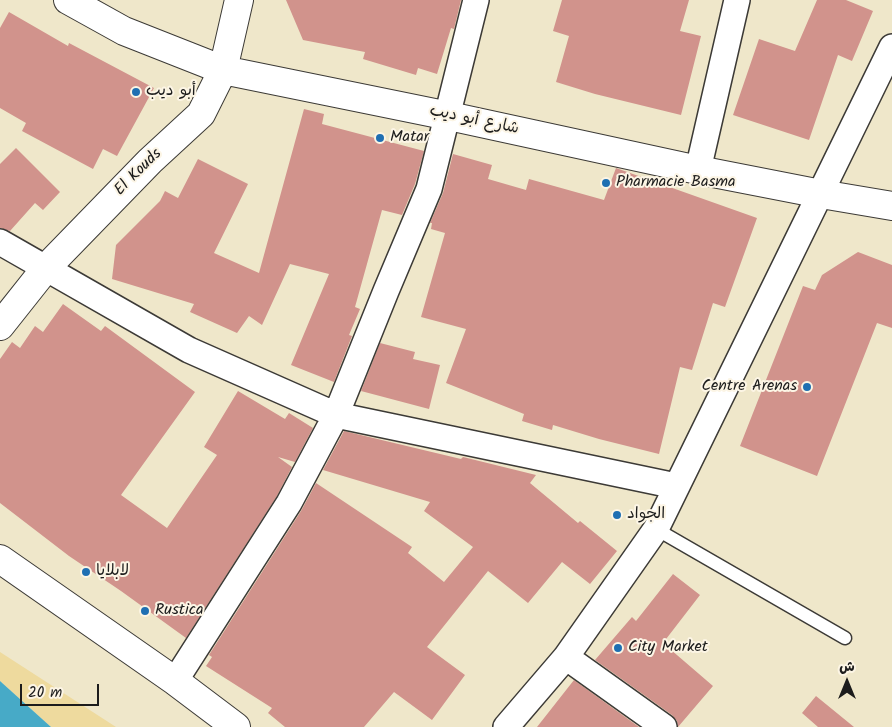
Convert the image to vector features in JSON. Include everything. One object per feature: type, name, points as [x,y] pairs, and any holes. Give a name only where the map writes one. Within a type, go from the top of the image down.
[{"type":"main road","name":"شارع أبو ديب","points":[[68,0],[124,31],[223,70],[698,170],[892,206]]},
{"type":"main road","name":"El Kouds","points":[[0,326],[46,268],[150,161],[201,114],[223,70],[239,0]]},
{"type":"main road","points":[[0,559],[175,681],[236,727]]},
{"type":"street","points":[[175,681],[289,503],[336,415],[429,189],[476,0]]},
{"type":"street","points":[[698,170],[737,0]]},
{"type":"street","points":[[506,727],[566,657],[656,530],[892,47]]},
{"type":"street","points":[[0,242],[189,350],[336,415],[676,486]]},
{"type":"street","points":[[566,657],[664,727]]},
{"type":"lane","points":[[656,530],[845,638]]},
{"type":"sand","points":[[0,652],[116,727],[51,727],[0,681]]},
{"type":"water","points":[[0,681],[51,727],[0,727]]},
{"type":"building","points":[[286,0],[461,0],[454,29],[451,28],[437,74],[418,68],[416,75],[363,59],[365,52],[303,40]]},
{"type":"building","points":[[562,0],[689,0],[680,31],[701,36],[681,115],[595,94],[556,82],[569,36],[553,31]]},
{"type":"building","points":[[817,0],[846,0],[873,11],[852,61],[838,55],[809,140],[733,115],[759,39],[795,51]]},
{"type":"building","points":[[9,12],[68,46],[69,43],[154,88],[117,156],[103,149],[93,169],[22,131],[26,123],[0,108],[0,28]]},
{"type":"building","points":[[304,109],[324,114],[322,124],[424,151],[415,184],[402,215],[382,210],[355,307],[360,309],[349,335],[352,336],[334,382],[291,365],[329,274],[290,264],[262,325],[249,316],[237,333],[190,312],[194,304],[112,279],[116,245],[160,201],[165,191],[178,198],[198,159],[248,184],[214,253],[259,273]]},
{"type":"building","points":[[16,148],[60,192],[43,210],[35,203],[10,231],[0,228],[0,164]]},
{"type":"building","points":[[453,154],[492,165],[488,179],[526,190],[529,179],[604,200],[616,168],[757,218],[725,307],[713,303],[692,370],[680,367],[659,454],[553,425],[552,430],[522,421],[524,414],[446,383],[466,329],[421,317],[445,233],[431,229],[432,223],[430,223],[443,193]]},
{"type":"building","name":"Centre Arenas","points":[[858,252],[892,265],[892,328],[877,323],[817,476],[740,446],[803,286],[815,290],[822,275]]},
{"type":"building","points":[[63,304],[101,331],[105,326],[195,392],[121,495],[167,528],[217,455],[204,447],[238,391],[285,419],[289,413],[313,428],[295,462],[278,457],[292,467],[277,496],[186,638],[69,556],[0,503],[0,359],[12,342],[20,348],[35,326],[43,332]]},
{"type":"building","points":[[380,343],[415,352],[413,359],[440,365],[429,409],[361,391]]},
{"type":"building","points":[[344,431],[536,475],[530,483],[578,523],[580,521],[617,551],[590,584],[562,562],[528,603],[488,571],[427,647],[465,675],[432,720],[394,692],[364,727],[285,727],[268,713],[272,708],[206,666],[212,657],[209,655],[301,511],[316,483],[412,547],[408,553],[444,582],[473,547],[424,511],[430,502],[323,470]]},
{"type":"building","points":[[673,574],[700,595],[663,643],[713,686],[678,727],[677,721],[672,715],[595,660],[632,617],[636,621]]},
{"type":"building","points":[[574,680],[639,727],[537,727]]},
{"type":"building","points":[[816,696],[854,727],[818,727],[802,713]]},
{"type":"place","name":"أبو ديب","points":[[136,92]]},
{"type":"place","name":"Matar","points":[[380,138]]},
{"type":"place","name":"Pharmacie Basma","points":[[606,183]]},
{"type":"place","name":"Centre Arenas","points":[[807,387]]},
{"type":"place","name":"الجواد","points":[[617,515]]},
{"type":"place","name":"لابلايا","points":[[86,572]]},
{"type":"place","name":"Rustica","points":[[145,611]]},
{"type":"place","name":"City Market","points":[[618,648]]}]
